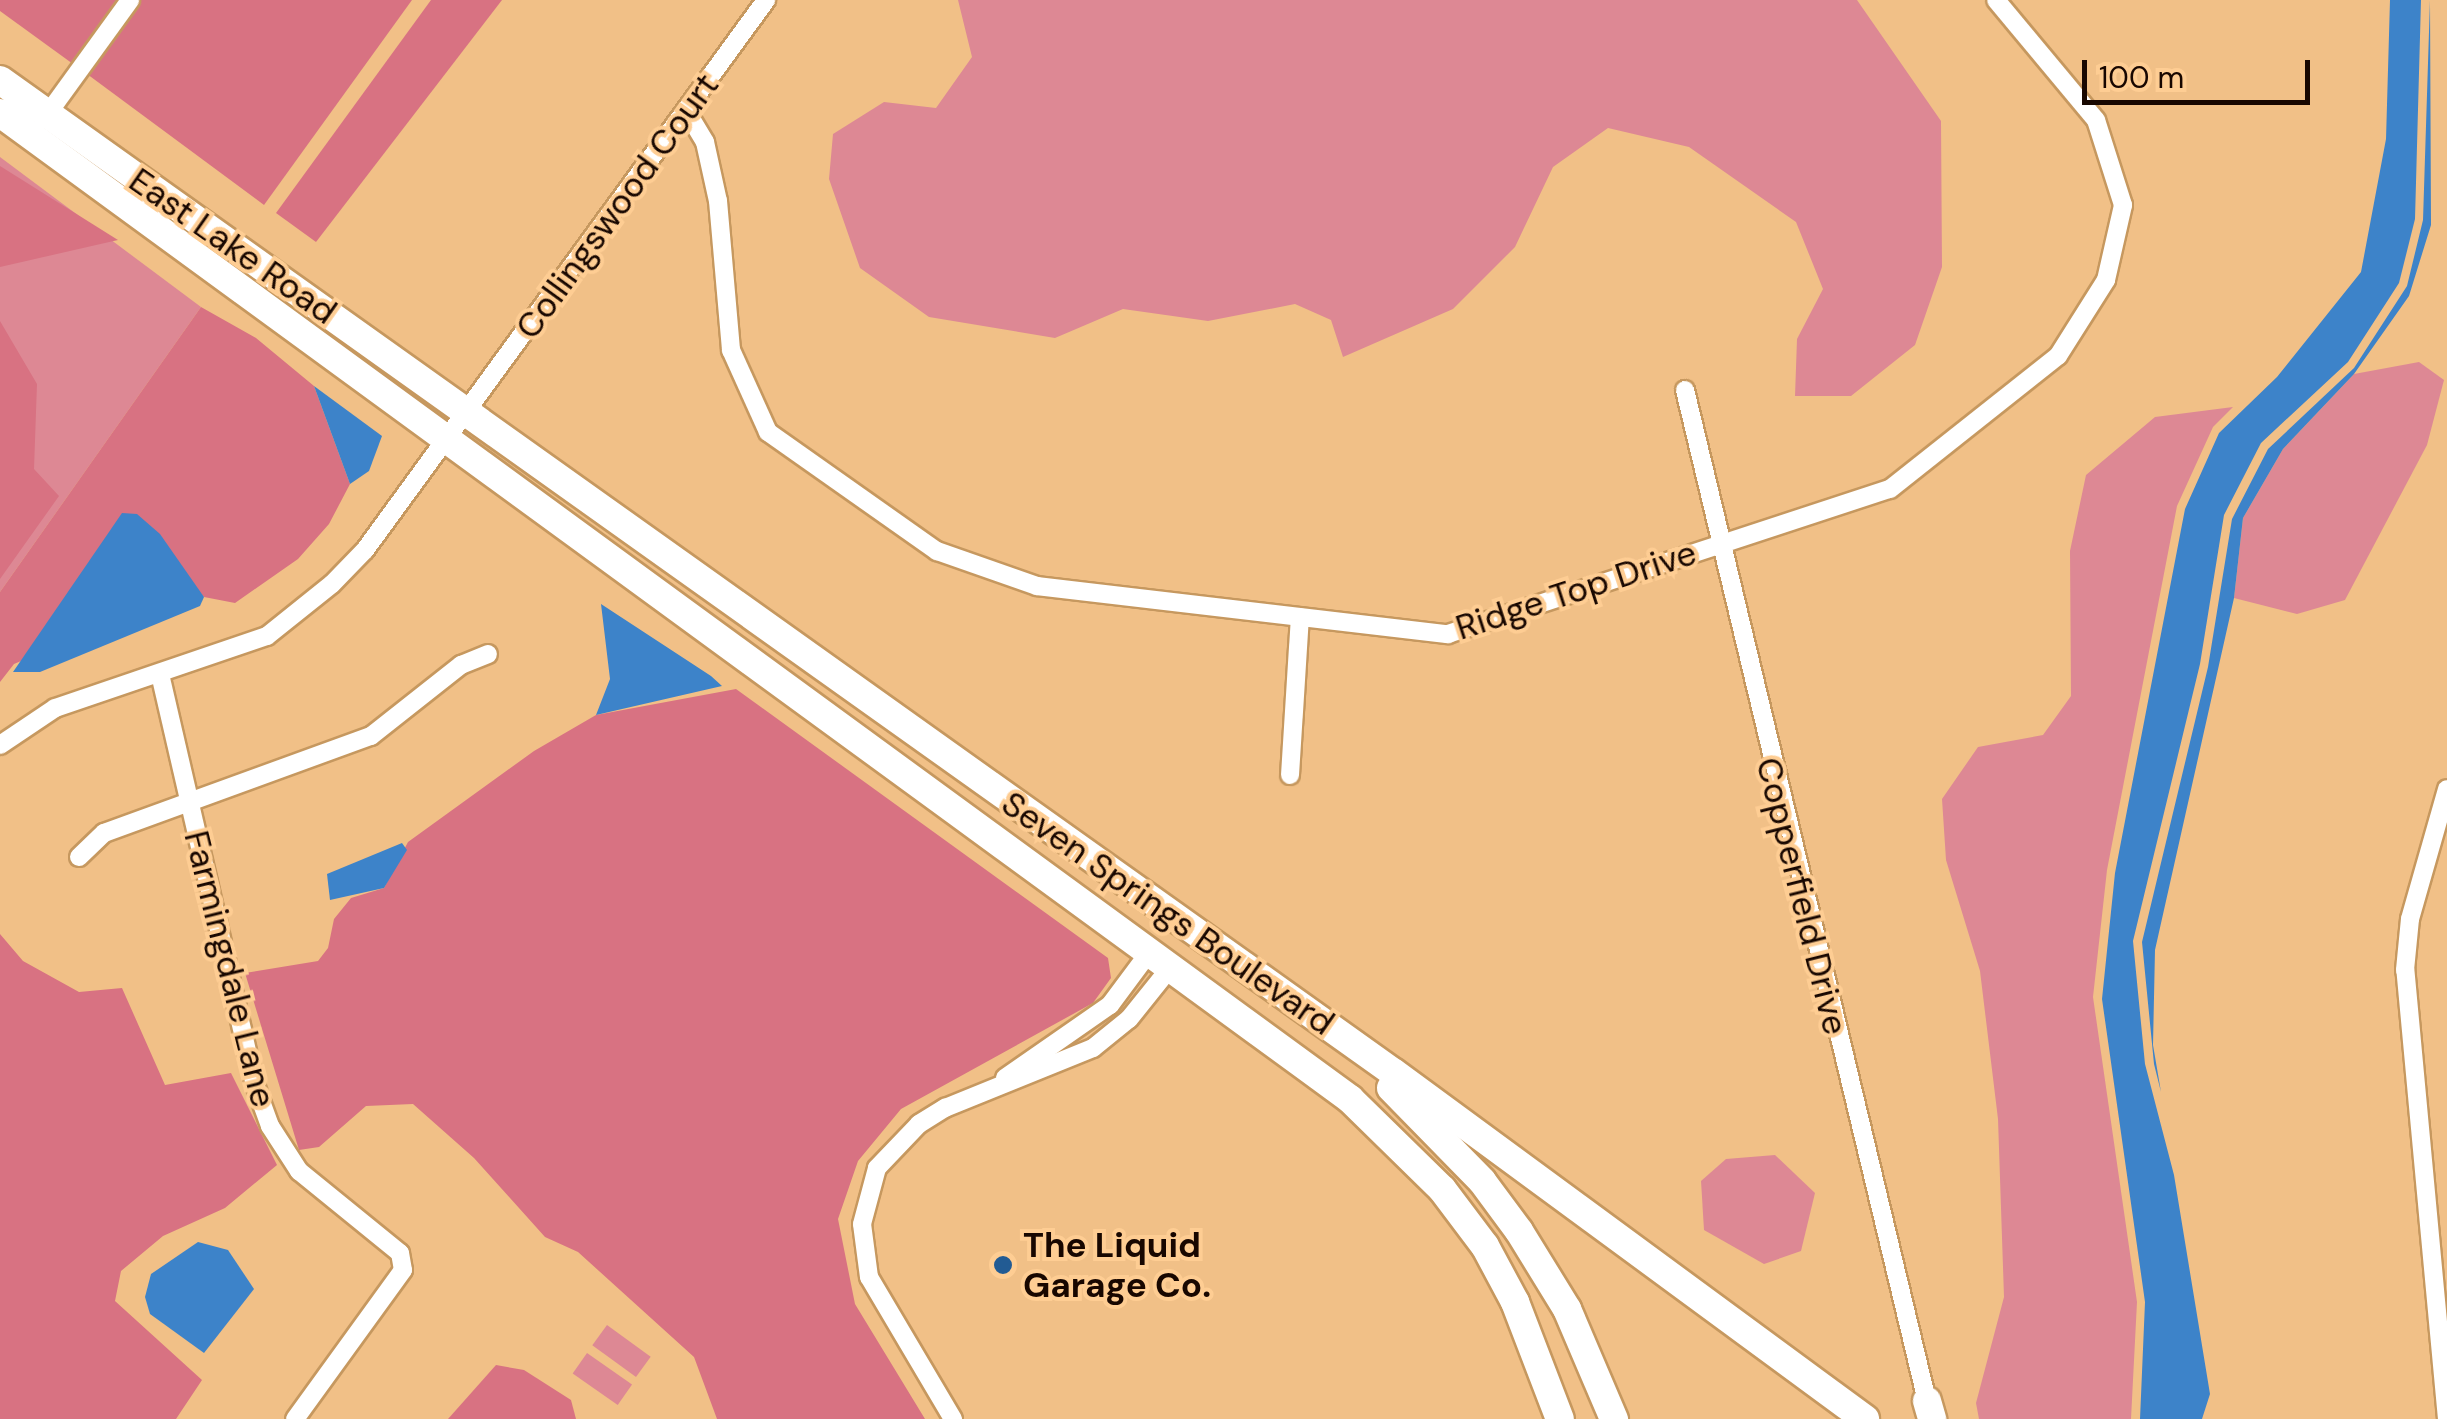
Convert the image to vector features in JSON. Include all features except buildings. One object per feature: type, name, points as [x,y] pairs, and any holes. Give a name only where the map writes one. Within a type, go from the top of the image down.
[{"type":"main road","name":"East Lake Road","points":[[0,80],[40,124],[233,262],[467,412]]},
{"type":"main road","name":"East Lake Road","points":[[0,113],[40,124]]},
{"type":"main road","name":"East Lake Road","points":[[233,262],[446,439]]},
{"type":"main road","name":"Seven Springs Boulevard","points":[[467,412],[1393,1072],[1865,1419]]},
{"type":"main road","name":"Seven Springs Boulevard","points":[[446,439],[1350,1099],[1442,1189],[1485,1246],[1515,1302],[1560,1419]]},
{"type":"main road","points":[[1101,867],[1356,1059],[1433,1128],[1535,1254],[1583,1343],[1614,1419]]},
{"type":"street","points":[[40,124],[130,0]]},
{"type":"street","name":"Collingswood Court","points":[[0,745],[56,708],[267,636],[332,584],[366,550],[766,0]]},
{"type":"street","name":"Ridge Top Drive","points":[[687,112],[705,142],[718,201],[730,350],[768,432],[937,551],[1037,586],[1448,634],[1890,489],[2058,356],[2106,280],[2123,205],[2096,120],[1996,0]]},
{"type":"street","name":"Copperfield Drive","points":[[1685,390],[1718,545],[1928,1413]]},
{"type":"street","points":[[1290,775],[1300,617]]},
{"type":"street","points":[[79,858],[104,833],[371,736],[460,665],[488,654]]},
{"type":"street","name":"Farmingdale Lane","points":[[160,674],[270,1126],[299,1171],[400,1253],[403,1270],[295,1419]]},
{"type":"street","points":[[2447,789],[2443,820],[2410,919],[2405,970],[2442,1328],[2447,1419]]},
{"type":"street","points":[[953,1419],[868,1277],[862,1224],[877,1168],[896,1143],[918,1124],[1000,1082],[1093,1048],[1130,1019],[1158,961]]},
{"type":"shaded area","points":[[0,0],[119,0],[73,64],[0,11]]},
{"type":"shaded area","points":[[140,0],[412,0],[264,205],[87,74]]},
{"type":"shaded area","points":[[431,0],[502,0],[316,242],[276,213]]},
{"type":"shaded area","points":[[958,0],[1857,0],[1941,121],[1942,267],[1915,345],[1851,396],[1795,396],[1797,339],[1823,289],[1796,222],[1689,147],[1608,128],[1553,167],[1515,247],[1453,309],[1343,357],[1331,320],[1295,304],[1208,321],[1123,309],[1055,338],[929,317],[860,268],[829,179],[833,134],[884,102],[936,108],[972,57]]},
{"type":"shaded area","points":[[0,157],[201,307],[0,592]]},
{"type":"shaded area","points":[[0,166],[118,240],[0,267]]},
{"type":"shaded area","points":[[201,307],[256,338],[314,386],[350,484],[329,524],[298,559],[235,603],[204,597],[195,587],[14,664],[0,682],[0,592]]},
{"type":"shaded area","points":[[0,321],[37,384],[34,469],[59,496],[0,579]]},
{"type":"shaded area","points":[[2419,362],[2444,380],[2427,445],[2345,600],[2297,614],[2234,598],[2243,518],[2283,449],[2354,374]]},
{"type":"shaded area","points":[[2233,407],[2213,427],[2177,506],[2107,870],[2093,997],[2137,1302],[2131,1419],[1979,1419],[1976,1403],[2004,1297],[1998,1119],[1980,971],[1946,860],[1942,799],[1978,747],[2043,735],[2071,696],[2070,551],[2086,475],[2155,417]]},
{"type":"shaded area","points":[[736,689],[1108,958],[1111,978],[1093,1003],[901,1109],[858,1161],[838,1219],[855,1304],[925,1419],[717,1419],[694,1357],[578,1252],[545,1237],[474,1158],[413,1104],[366,1106],[319,1147],[299,1150],[245,973],[318,961],[328,948],[334,919],[351,898],[384,888],[408,842],[534,751],[596,715]]},
{"type":"shaded area","points":[[0,934],[23,961],[79,992],[122,988],[165,1085],[231,1073],[277,1165],[225,1208],[163,1236],[121,1271],[115,1301],[202,1380],[176,1419],[0,1419]]},
{"type":"shaded area","points":[[1775,1155],[1815,1193],[1801,1251],[1764,1264],[1704,1230],[1701,1181],[1726,1159]]},
{"type":"shaded area","points":[[607,1325],[651,1357],[636,1377],[592,1345]]},
{"type":"shaded area","points":[[587,1353],[632,1385],[618,1405],[573,1373]]},
{"type":"shaded area","points":[[496,1365],[524,1370],[571,1400],[576,1419],[448,1419]]},
{"type":"water","points":[[2390,0],[2421,0],[2415,219],[2399,283],[2348,362],[2261,443],[2224,515],[2200,664],[2133,941],[2145,1064],[2174,1175],[2210,1394],[2202,1419],[2140,1419],[2145,1302],[2102,999],[2115,873],[2185,509],[2219,433],[2277,377],[2361,272],[2386,139]]},
{"type":"water","points":[[2430,0],[2431,225],[2409,296],[2354,374],[2283,449],[2243,518],[2234,598],[2155,950],[2153,1045],[2161,1092],[2154,1064],[2142,942],[2208,667],[2232,519],[2268,449],[2354,368],[2407,286],[2423,220]]},
{"type":"water","points":[[314,386],[382,436],[369,471],[350,484]]},
{"type":"water","points":[[122,513],[137,514],[160,534],[204,597],[200,606],[40,672],[13,672]]},
{"type":"water","points":[[601,604],[722,686],[596,715],[610,679]]},
{"type":"water","points":[[402,843],[407,850],[384,888],[330,900],[327,874]]},
{"type":"water","points":[[198,1242],[228,1250],[254,1289],[204,1353],[150,1314],[145,1297],[151,1274]]},
{"type":"place","name":"The Liquid Garage Co.","points":[[1003,1265]]}]
